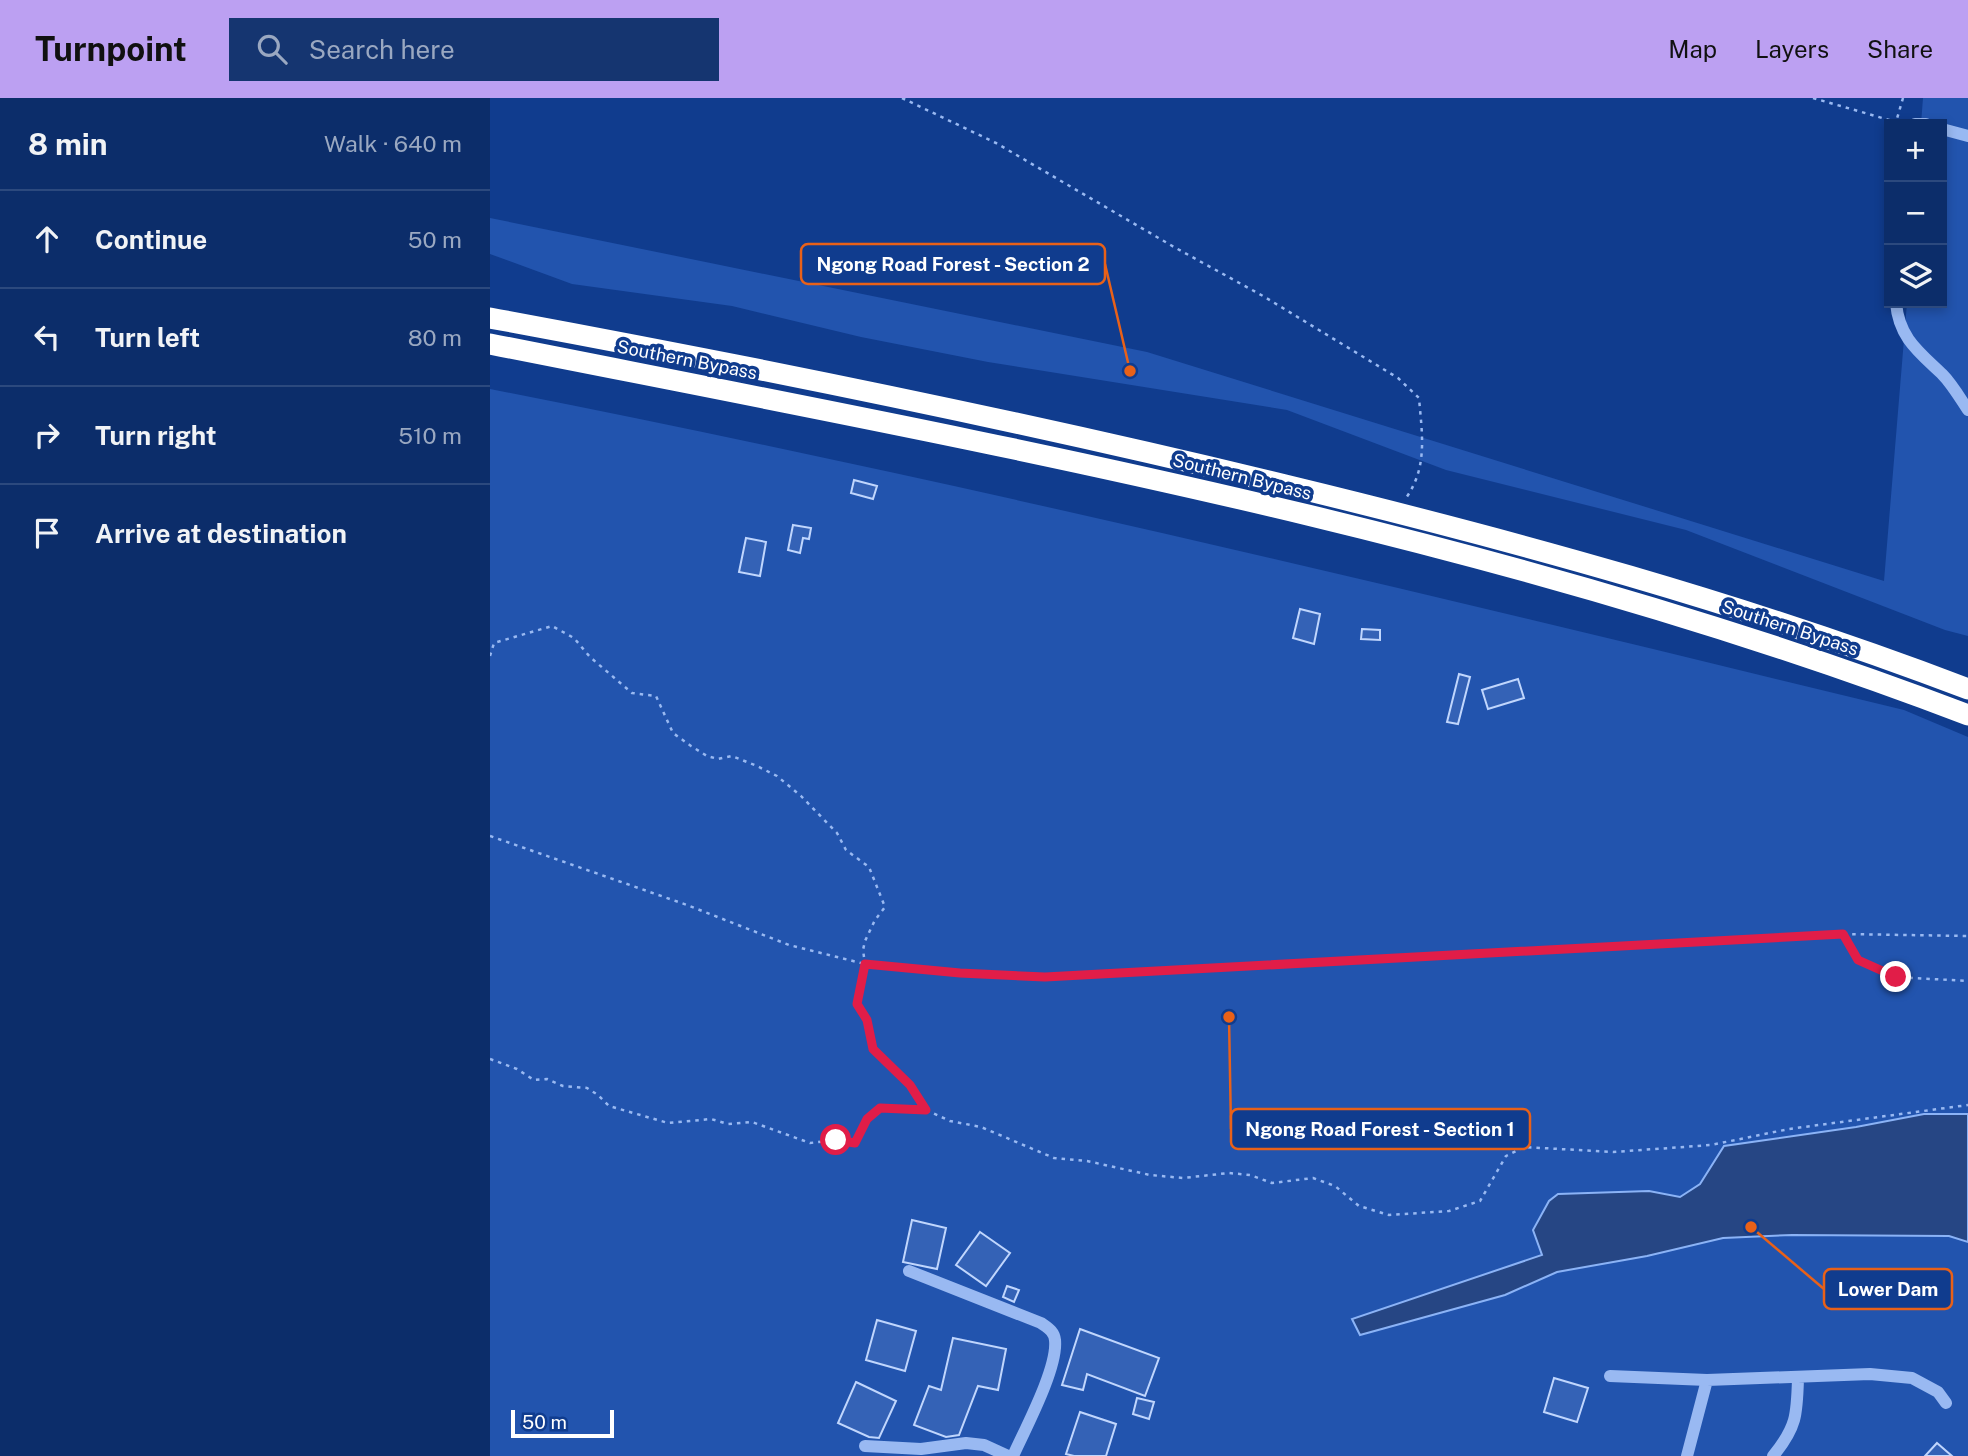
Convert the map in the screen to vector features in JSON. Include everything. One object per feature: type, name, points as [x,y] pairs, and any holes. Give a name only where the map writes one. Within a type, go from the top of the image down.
[{"type":"highway","name":"Southern Bypass","points":[[490,317],[709,359],[1098,440],[1396,512],[1568,558],[1747,612],[1968,689]]},
{"type":"highway","name":"Southern Bypass","points":[[490,344],[1084,463],[1360,529],[1629,601],[1847,670],[1968,715]]},
{"type":"street","points":[[1947,130],[1968,136]]},
{"type":"street","points":[[1897,308],[1901,329],[1919,355],[1944,376],[1968,410]]},
{"type":"street","points":[[909,1271],[1041,1323],[1052,1331],[1055,1340],[1053,1355],[1044,1386],[1013,1456]]},
{"type":"street","points":[[1610,1376],[1707,1380],[1870,1374],[1912,1378],[1938,1392],[1946,1403]]},
{"type":"street","points":[[1773,1456],[1787,1439],[1797,1416],[1798,1378]]},
{"type":"street","points":[[1688,1456],[1707,1380]]},
{"type":"street","points":[[865,1446],[921,1448],[966,1443],[984,1445],[1008,1456]]},
{"type":"path","points":[[902,98],[1007,149],[1398,377],[1419,398],[1423,455],[1413,488],[1396,512]]},
{"type":"path","points":[[1813,98],[1886,119]]},
{"type":"path","points":[[1897,119],[1903,98]]},
{"type":"path","points":[[490,656],[494,643],[552,626],[574,638],[590,657],[632,693],[656,696],[673,733],[691,746],[718,759],[732,755],[777,776],[837,833],[846,850],[869,866],[885,907],[875,919],[865,941],[865,964],[857,1004],[867,1020],[873,1049],[910,1085],[926,1110]]},
{"type":"path","points":[[490,836],[687,905],[789,945],[865,964],[960,973],[1045,977],[1843,934],[1968,936]]},
{"type":"path","points":[[1843,934],[1858,960],[1896,977],[1968,981]]},
{"type":"path","points":[[490,1059],[517,1069],[534,1080],[547,1079],[563,1086],[587,1088],[609,1106],[668,1123],[711,1119],[728,1124],[752,1122],[810,1143],[836,1140],[855,1143],[867,1119],[880,1108],[926,1110],[950,1121],[981,1127],[1054,1158],[1087,1161],[1150,1175],[1183,1178],[1228,1173],[1250,1175],[1272,1183],[1313,1178],[1335,1186],[1359,1206],[1390,1215],[1449,1211],[1480,1201],[1506,1156],[1524,1147],[1613,1152],[1711,1145],[1788,1129],[1968,1105]]},
{"type":"shaded area","points":[[1923,98],[1968,98],[1968,636],[1945,630],[1686,530],[1446,470],[1287,410],[988,362],[861,337],[732,306],[572,284],[490,254],[490,218],[1147,352],[1884,581],[1907,308],[1947,308],[1947,119],[1921,119]]},
{"type":"shaded area","points":[[490,389],[845,462],[1376,583],[1904,710],[1968,737],[1968,1456],[490,1456]]},
{"type":"shaded area","points":[[1924,1114],[1968,1114],[1968,1242],[1949,1236],[1792,1235],[1723,1238],[1647,1256],[1557,1272],[1505,1295],[1360,1335],[1352,1319],[1542,1255],[1533,1230],[1549,1201],[1558,1194],[1649,1191],[1680,1197],[1700,1184],[1724,1146]]},
{"type":"building","points":[[854,480],[877,486],[873,499],[851,493]]},
{"type":"building","points":[[793,525],[811,528],[809,539],[803,538],[800,553],[788,550]]},
{"type":"building","points":[[746,538],[766,542],[760,576],[739,572]]},
{"type":"building","points":[[1300,609],[1320,614],[1314,644],[1293,638]]},
{"type":"building","points":[[1362,629],[1380,630],[1380,640],[1361,639]]},
{"type":"building","points":[[1459,674],[1470,677],[1458,724],[1447,722]]},
{"type":"building","points":[[1518,679],[1524,698],[1488,709],[1482,690]]},
{"type":"building","points":[[912,1220],[946,1228],[937,1269],[903,1262]]},
{"type":"building","points":[[980,1232],[1010,1253],[986,1286],[956,1265]]},
{"type":"building","points":[[1007,1286],[1019,1290],[1014,1302],[1003,1297]]},
{"type":"building","points":[[877,1320],[916,1331],[905,1371],[866,1360]]},
{"type":"building","points":[[1080,1329],[1159,1358],[1145,1396],[1087,1374],[1083,1390],[1062,1385]]},
{"type":"building","points":[[953,1338],[1006,1349],[998,1390],[978,1386],[959,1435],[946,1437],[914,1425],[929,1386],[941,1390]]},
{"type":"building","points":[[1554,1378],[1588,1388],[1577,1422],[1544,1412]]},
{"type":"building","points":[[856,1382],[896,1401],[879,1438],[869,1437],[838,1423]]},
{"type":"building","points":[[1137,1398],[1154,1402],[1149,1419],[1133,1414]]},
{"type":"building","points":[[1080,1412],[1116,1424],[1106,1456],[1066,1454]]},
{"type":"building","points":[[1937,1443],[1952,1456],[1925,1456]]},
{"type":"place","name":"Ngong Road Forest - Section 2","points":[[1130,371]]},
{"type":"place","name":"Ngong Road Forest - Section 1","points":[[1229,1017]]},
{"type":"place","name":"Lower Dam","points":[[1751,1227]]},
{"type":"route","points":[[836,1140],[855,1143],[867,1119],[880,1108],[926,1110],[910,1085],[873,1049],[867,1020],[857,1004],[865,964],[960,973],[1045,977],[1843,934],[1858,960],[1896,977]]}]
